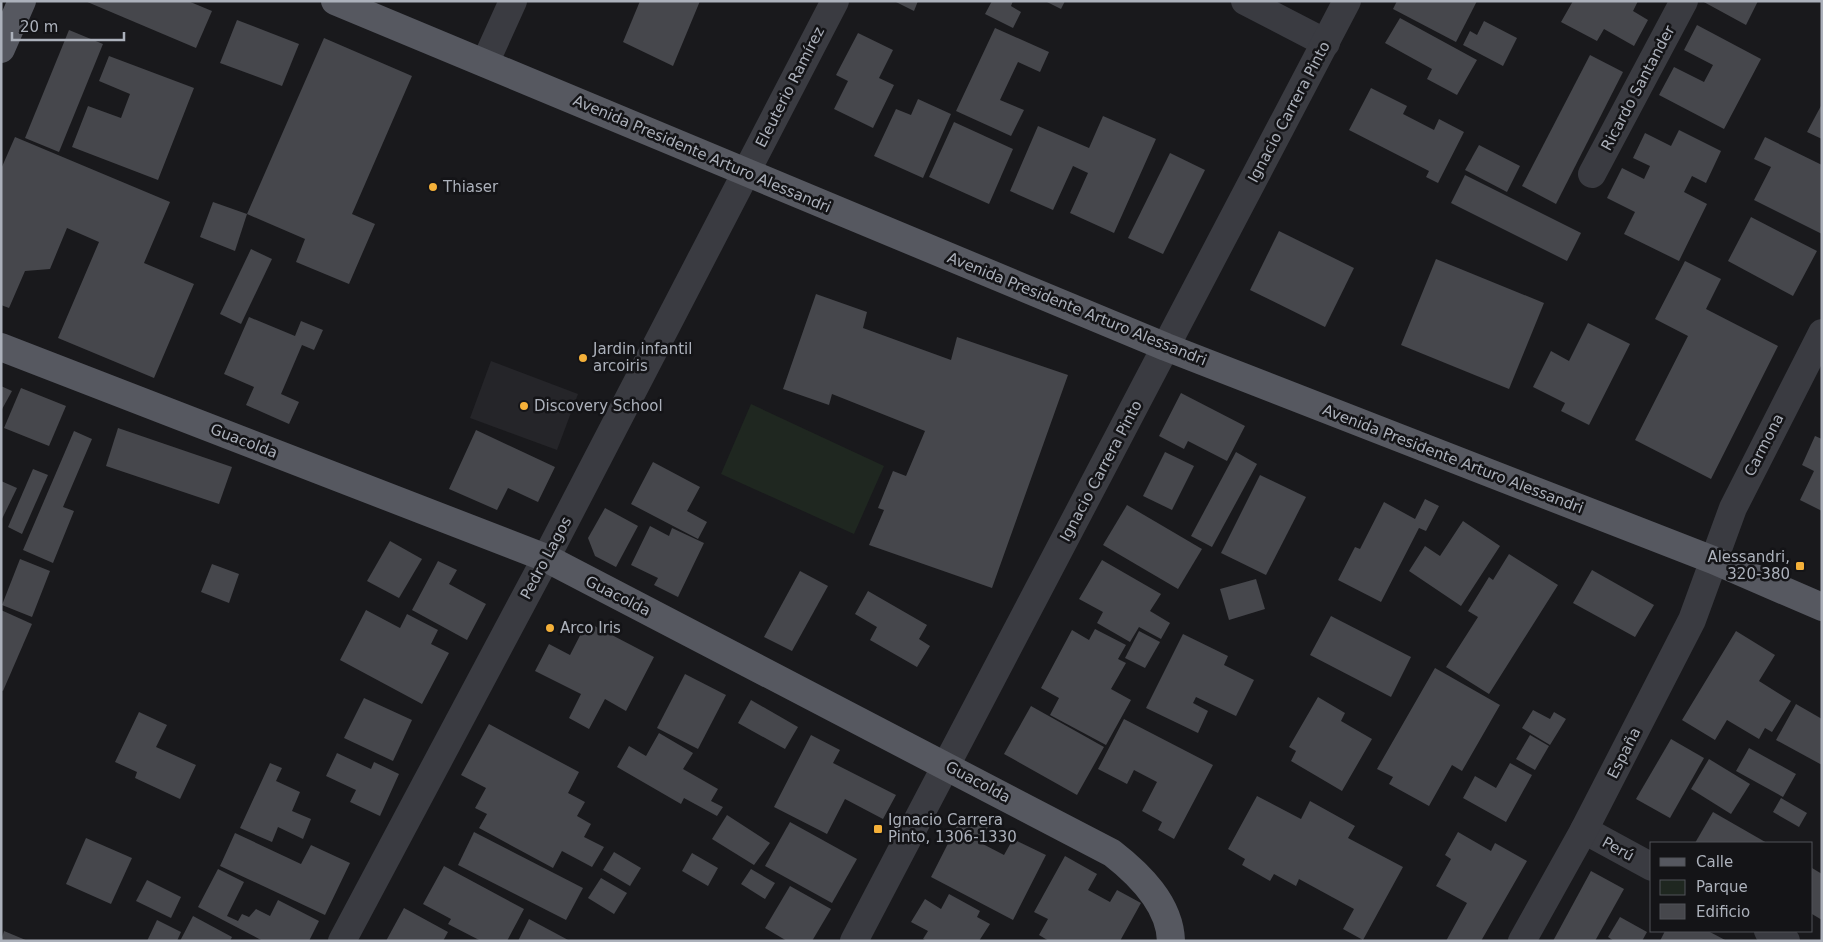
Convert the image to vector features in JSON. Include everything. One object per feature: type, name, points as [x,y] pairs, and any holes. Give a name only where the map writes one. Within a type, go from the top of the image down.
[{"type":"main road","points":[[1,49],[22,1]]},
{"type":"main road","name":"Avenida Presidente Arturo Alessandri","points":[[335,1],[1166,347],[1713,560],[1822,607]]},
{"type":"main road","name":"Guacolda","points":[[1,347],[546,558],[1112,853],[1131,868],[1157,899],[1171,931],[1171,941]]},
{"type":"street","points":[[485,63],[513,1]]},
{"type":"street","name":"Eleuterio Ramírez","points":[[746,173],[835,1]]},
{"type":"street","points":[[1245,1],[1326,43]]},
{"type":"street","name":"Ignacio Carrera Pinto","points":[[854,941],[1348,1]]},
{"type":"street","name":"Ricardo Santander","points":[[1592,174],[1684,1]]},
{"type":"street","name":"Pedro Lagos","points":[[342,941],[546,558],[746,173]]},
{"type":"street","name":"Carmona","points":[[1713,560],[1732,508],[1822,333]]},
{"type":"street","name":"España","points":[[1522,941],[1584,830],[1692,620],[1713,560]]},
{"type":"street","name":"Perú","points":[[1584,830],[1650,866]]},
{"type":"street","points":[[1770,932],[1786,941]]},
{"type":"shaded area","name":"Discovery School","points":[[491,361],[578,394],[557,450],[470,418]]},
{"type":"green space","points":[[751,404],[884,466],[854,534],[721,474]]},
{"type":"building","points":[[85,1],[188,1],[212,11],[196,48]]},
{"type":"building","points":[[640,1],[700,1],[673,66],[623,42]]},
{"type":"building","points":[[894,1],[918,1],[914,11]]},
{"type":"building","points":[[992,1],[1013,1],[1011,6],[1021,12],[1013,28],[985,14]]},
{"type":"building","points":[[1045,1],[1065,1],[1061,9]]},
{"type":"building","points":[[1397,1],[1477,1],[1456,42],[1393,9]]},
{"type":"building","points":[[1573,1],[1638,1],[1633,11],[1648,20],[1634,46],[1604,29],[1597,41],[1561,22]]},
{"type":"building","points":[[1702,1],[1758,1],[1746,25]]},
{"type":"building","points":[[1400,18],[1477,60],[1457,95],[1427,79],[1432,69],[1385,43]]},
{"type":"building","points":[[237,20],[299,44],[282,86],[220,63]]},
{"type":"building","points":[[1484,21],[1517,38],[1503,66],[1463,45],[1470,31],[1477,35]]},
{"type":"building","points":[[1697,25],[1761,59],[1724,129],[1659,95],[1674,67],[1704,82],[1713,65],[1684,50]]},
{"type":"building","points":[[995,28],[1049,52],[1040,72],[1018,62],[1000,100],[1024,110],[1011,136],[956,111]]},
{"type":"building","points":[[69,30],[103,44],[59,152],[25,138]]},
{"type":"building","points":[[858,33],[893,50],[879,78],[894,85],[873,128],[834,109],[848,81],[836,75]]},
{"type":"building","points":[[324,38],[412,76],[352,214],[375,224],[349,284],[296,262],[305,239],[247,214]]},
{"type":"building","points":[[1590,55],[1623,72],[1556,204],[1522,186]]},
{"type":"building","points":[[109,56],[194,88],[158,180],[72,147],[88,106],[121,118],[130,94],[99,81]]},
{"type":"building","points":[[1371,88],[1407,106],[1403,114],[1434,130],[1439,119],[1464,132],[1438,183],[1426,177],[1429,171],[1349,130]]},
{"type":"building","points":[[918,99],[951,114],[923,178],[874,156],[896,109],[911,115]]},
{"type":"building","points":[[1822,104],[1822,139],[1807,132]]},
{"type":"building","points":[[1103,116],[1156,139],[1114,233],[1070,213],[1088,173],[1073,166],[1053,210],[1010,191],[1038,126],[1089,148]]},
{"type":"building","points":[[954,122],[1013,149],[989,204],[929,177]]},
{"type":"building","points":[[1679,130],[1721,151],[1706,183],[1692,176],[1684,192],[1707,204],[1679,261],[1624,234],[1635,212],[1607,198],[1622,168],[1644,179],[1650,166],[1633,158],[1645,133],[1671,146]]},
{"type":"building","points":[[15,137],[170,202],[144,263],[194,284],[154,378],[58,338],[99,242],[67,228],[50,269],[25,271],[9,308],[1,305],[1,169]]},
{"type":"building","points":[[1765,137],[1822,165],[1822,234],[1754,200],[1771,167],[1754,159]]},
{"type":"building","points":[[1479,145],[1520,166],[1507,192],[1465,170]]},
{"type":"building","points":[[1170,153],[1205,170],[1163,254],[1128,238]]},
{"type":"building","points":[[1465,175],[1581,233],[1567,261],[1451,203]]},
{"type":"building","points":[[213,202],[247,214],[235,251],[200,237]]},
{"type":"building","points":[[1751,217],[1817,251],[1793,296],[1728,261]]},
{"type":"building","points":[[1279,231],[1354,268],[1325,327],[1250,290]]},
{"type":"building","points":[[251,249],[272,259],[241,324],[220,314]]},
{"type":"building","points":[[1436,259],[1544,303],[1509,389],[1401,345]]},
{"type":"building","points":[[1685,261],[1721,279],[1706,309],[1778,346],[1711,479],[1635,440],[1688,336],[1655,319]]},
{"type":"building","points":[[816,294],[867,312],[863,328],[951,360],[957,337],[1068,375],[992,588],[869,545],[884,510],[878,508],[893,471],[906,476],[925,431],[832,394],[829,405],[783,389]]},
{"type":"building","points":[[249,317],[295,336],[301,321],[323,330],[314,350],[302,345],[281,394],[299,402],[289,424],[246,405],[254,387],[224,374]]},
{"type":"building","points":[[1588,323],[1630,344],[1589,425],[1561,411],[1565,403],[1533,387],[1551,351],[1569,361]]},
{"type":"building","points":[[1,386],[12,391],[1,411]]},
{"type":"building","points":[[21,388],[66,406],[49,446],[4,428]]},
{"type":"building","points":[[1181,393],[1245,426],[1227,461],[1188,441],[1184,449],[1159,436]]},
{"type":"building","points":[[118,428],[232,467],[219,504],[106,466]]},
{"type":"building","points":[[476,430],[555,467],[538,502],[508,488],[497,510],[449,489]]},
{"type":"building","points":[[74,431],[92,439],[63,507],[74,511],[53,563],[23,550]]},
{"type":"building","points":[[1815,436],[1822,439],[1822,511],[1800,500],[1814,471],[1802,465]]},
{"type":"building","points":[[1165,452],[1194,466],[1172,510],[1143,496]]},
{"type":"building","points":[[1236,452],[1257,464],[1212,547],[1191,536]]},
{"type":"building","points":[[653,462],[700,487],[687,511],[707,522],[698,539],[631,504]]},
{"type":"building","points":[[33,469],[48,475],[22,534],[8,527]]},
{"type":"building","points":[[1260,475],[1306,497],[1266,575],[1221,553]]},
{"type":"building","points":[[1,481],[17,488],[1,521]]},
{"type":"building","points":[[1425,499],[1439,506],[1426,531],[1419,528],[1381,602],[1338,580],[1355,547],[1360,549],[1384,502],[1415,519]]},
{"type":"building","points":[[1127,505],[1202,549],[1178,589],[1103,545]]},
{"type":"building","points":[[605,508],[638,526],[616,567],[595,556],[588,538]]},
{"type":"building","points":[[1463,521],[1500,546],[1461,606],[1409,571],[1425,546],[1440,556]]},
{"type":"building","points":[[650,526],[669,536],[672,528],[704,543],[678,597],[654,585],[658,578],[631,565]]},
{"type":"building","points":[[390,541],[422,559],[399,598],[367,581]]},
{"type":"building","points":[[1509,554],[1558,585],[1489,694],[1446,667],[1478,617],[1468,611],[1489,577],[1493,580]]},
{"type":"building","points":[[20,559],[50,571],[32,617],[2,605]]},
{"type":"building","points":[[1102,560],[1161,594],[1150,611],[1170,623],[1161,639],[1139,627],[1130,642],[1097,623],[1103,612],[1079,599]]},
{"type":"building","points":[[438,561],[457,570],[449,584],[486,604],[467,640],[412,610]]},
{"type":"building","points":[[212,564],[239,574],[229,603],[201,592]]},
{"type":"building","points":[[1592,570],[1654,605],[1635,637],[1573,603]]},
{"type":"building","points":[[800,571],[828,586],[792,651],[764,637]]},
{"type":"building","points":[[1256,579],[1265,609],[1229,620],[1220,589]]},
{"type":"building","points":[[868,591],[927,625],[919,639],[930,646],[917,667],[870,640],[877,627],[855,614]]},
{"type":"building","points":[[1,610],[32,624],[3,691],[1,690]]},
{"type":"building","points":[[366,610],[400,628],[407,614],[438,630],[431,644],[449,653],[422,704],[340,660]]},
{"type":"building","points":[[1331,616],[1411,657],[1391,697],[1310,655]]},
{"type":"building","points":[[587,622],[654,657],[626,711],[605,699],[589,729],[569,718],[581,694],[535,671],[549,644],[570,655]]},
{"type":"building","points":[[1095,629],[1126,645],[1118,659],[1126,663],[1111,689],[1131,700],[1106,745],[1050,715],[1059,698],[1041,688],[1072,630],[1089,640]]},
{"type":"building","points":[[1139,631],[1160,642],[1145,668],[1125,658]]},
{"type":"building","points":[[1736,631],[1775,655],[1759,681],[1791,701],[1772,732],[1765,728],[1759,739],[1727,720],[1715,740],[1682,720]]},
{"type":"building","points":[[1183,634],[1228,656],[1224,665],[1254,680],[1236,716],[1196,697],[1193,703],[1208,711],[1198,733],[1146,708]]},
{"type":"building","points":[[1435,668],[1500,705],[1462,771],[1452,765],[1429,806],[1389,784],[1393,777],[1377,769]]},
{"type":"building","points":[[685,674],[726,695],[698,749],[657,728]]},
{"type":"building","points":[[1318,697],[1345,713],[1341,721],[1372,739],[1342,791],[1291,761],[1296,751],[1289,747]]},
{"type":"building","points":[[364,698],[412,720],[393,761],[344,738]]},
{"type":"building","points":[[751,700],[798,727],[785,749],[738,723]]},
{"type":"building","points":[[1796,704],[1822,719],[1822,765],[1776,740]]},
{"type":"building","points":[[1031,706],[1104,747],[1077,795],[1004,754]]},
{"type":"building","points":[[1533,710],[1550,719],[1554,712],[1566,719],[1550,745],[1522,728]]},
{"type":"building","points":[[139,712],[167,725],[156,747],[196,765],[180,799],[135,778],[137,772],[115,762]]},
{"type":"building","points":[[1124,719],[1213,765],[1174,839],[1158,830],[1162,822],[1142,811],[1157,782],[1134,770],[1127,784],[1098,769]]},
{"type":"building","points":[[489,724],[579,772],[568,793],[585,802],[577,816],[591,824],[584,837],[604,847],[592,867],[562,851],[553,868],[479,828],[487,814],[475,808],[486,788],[461,775]]},
{"type":"building","points":[[659,733],[693,753],[683,769],[718,789],[711,801],[723,807],[717,816],[684,798],[681,804],[617,767],[629,746],[646,756]]},
{"type":"building","points":[[811,735],[840,750],[833,763],[896,795],[883,819],[845,799],[827,834],[774,807]]},
{"type":"building","points":[[1530,735],[1549,746],[1535,770],[1516,759]]},
{"type":"building","points":[[1671,739],[1704,758],[1670,818],[1636,799]]},
{"type":"building","points":[[1749,748],[1796,774],[1783,797],[1736,771]]},
{"type":"building","points":[[337,753],[371,769],[374,762],[399,774],[380,816],[350,802],[356,790],[326,776]]},
{"type":"building","points":[[1709,759],[1750,784],[1731,814],[1691,789]]},
{"type":"building","points":[[270,763],[282,768],[276,781],[300,792],[292,811],[311,819],[303,839],[278,827],[272,842],[240,828]]},
{"type":"building","points":[[1510,763],[1532,775],[1506,822],[1463,798],[1475,776],[1496,788]]},
{"type":"building","points":[[1257,796],[1301,819],[1310,801],[1355,826],[1348,838],[1403,867],[1363,940],[1343,929],[1354,909],[1299,879],[1296,886],[1274,874],[1270,881],[1242,865],[1245,859],[1228,849]]},
{"type":"building","points":[[1781,798],[1807,813],[1799,827],[1773,812]]},
{"type":"building","points":[[1713,812],[1765,842],[1696,842]]},
{"type":"building","points":[[963,814],[988,827],[979,842],[1004,855],[1013,839],[1046,855],[1013,920],[931,877]]},
{"type":"building","points":[[727,815],[770,843],[754,865],[712,839]]},
{"type":"building","points":[[790,822],[857,859],[832,903],[765,866]]},
{"type":"building","points":[[474,832],[583,888],[566,920],[458,865]]},
{"type":"building","points":[[1458,832],[1491,851],[1495,843],[1527,861],[1481,941],[1446,941],[1467,903],[1436,886],[1451,859],[1445,855]]},
{"type":"building","points":[[235,833],[301,864],[311,845],[350,863],[325,915],[220,866]]},
{"type":"building","points":[[86,838],[132,858],[111,904],[66,884]]},
{"type":"building","points":[[614,852],[641,868],[630,886],[603,870]]},
{"type":"building","points":[[692,853],[718,868],[708,886],[682,871]]},
{"type":"building","points":[[1065,856],[1097,874],[1088,890],[1110,902],[1117,890],[1141,903],[1120,941],[1049,941],[1039,935],[1048,919],[1034,912]]},
{"type":"building","points":[[444,866],[524,909],[507,941],[481,941],[448,924],[451,919],[423,904]]},
{"type":"building","points":[[218,869],[244,882],[227,916],[238,921],[242,914],[249,917],[256,909],[270,916],[278,900],[319,921],[309,941],[263,941],[198,907]]},
{"type":"building","points":[[751,869],[775,883],[765,899],[741,884]]},
{"type":"building","points":[[1813,869],[1822,874],[1822,920],[1813,915]]},
{"type":"building","points":[[1591,871],[1624,889],[1595,941],[1553,941]]},
{"type":"building","points":[[601,878],[627,893],[614,914],[588,898]]},
{"type":"building","points":[[147,880],[181,897],[171,918],[136,901]]},
{"type":"building","points":[[790,886],[831,909],[812,941],[787,941],[765,928]]},
{"type":"building","points":[[949,894],[980,911],[977,917],[990,924],[979,941],[927,941],[923,939],[928,931],[911,922],[925,899],[941,909]]},
{"type":"building","points":[[404,908],[448,932],[443,941],[386,941]]},
{"type":"building","points":[[193,916],[232,937],[230,941],[180,941]]},
{"type":"building","points":[[1620,917],[1647,932],[1642,941],[1614,941],[1608,937]]},
{"type":"building","points":[[529,919],[570,941],[518,941]]},
{"type":"building","points":[[157,920],[181,932],[177,941],[147,941]]},
{"type":"building","points":[[4,931],[28,941],[1,941]]},
{"type":"building","points":[[1664,932],[1710,932],[1727,941],[1660,941]]},
{"type":"place","name":"Thiaser","points":[[433,187]]},
{"type":"place","name":"Jardin infantil arcoiris","points":[[583,358]]},
{"type":"place","name":"Discovery School","points":[[524,406]]},
{"type":"place","name":"Alessandri, 320-380","points":[[1800,566]]},
{"type":"place","name":"Arco Iris","points":[[550,628]]},
{"type":"place","name":"Ignacio Carrera Pinto, 1306-1330","points":[[878,829]]}]
